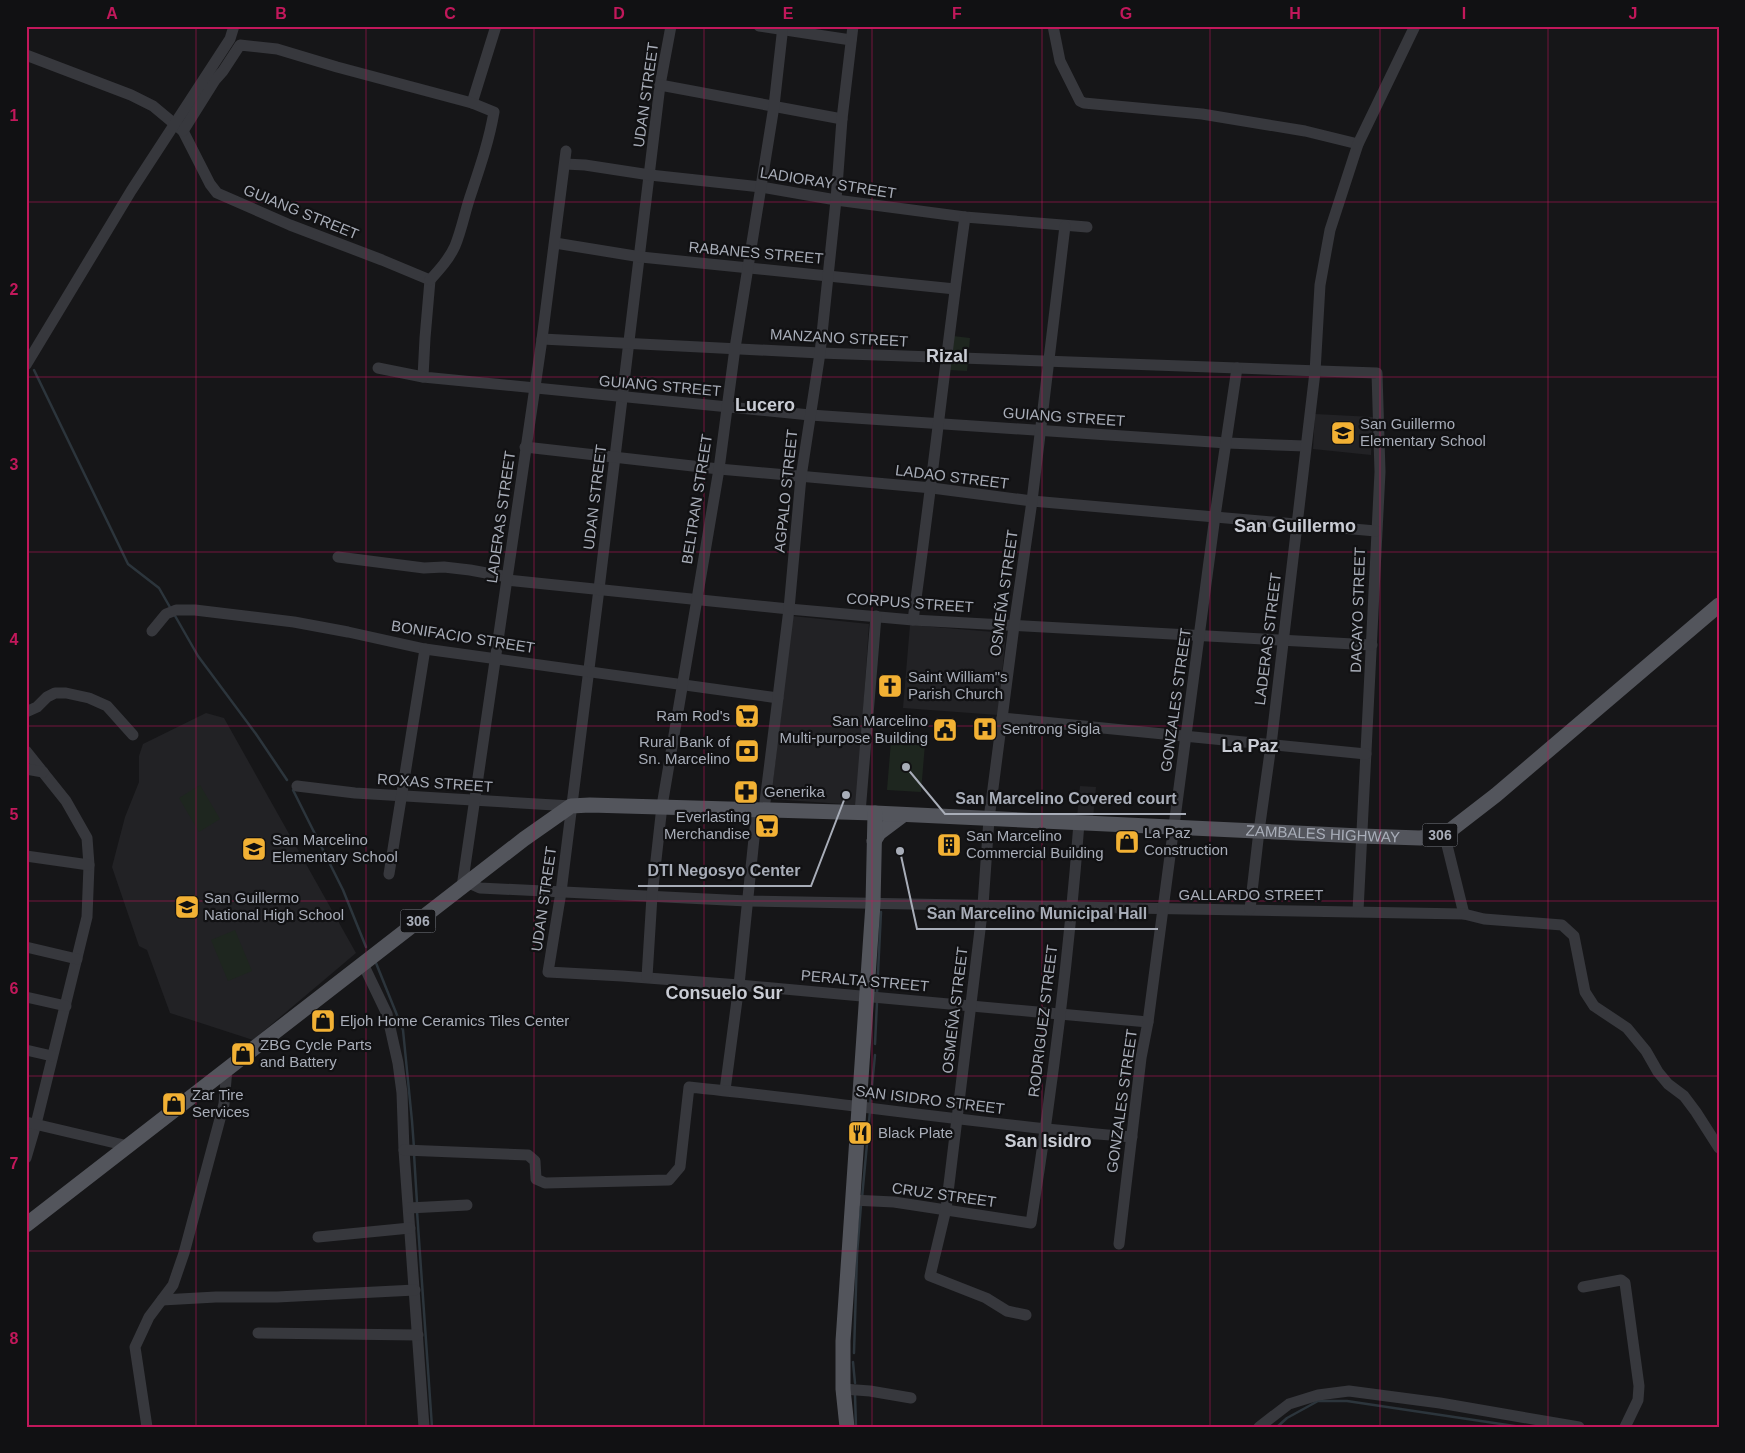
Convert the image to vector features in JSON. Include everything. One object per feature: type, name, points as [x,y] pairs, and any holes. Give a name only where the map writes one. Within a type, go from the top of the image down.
[{"type":"main road","name":"ZAMBALES HIGHWAY","points":[[571,806],[761,809],[1420,838],[1444,833],[1452,829],[1496,795],[1719,606]]},
{"type":"main road","name":"306","points":[[26,1225],[524,839],[571,806]]},
{"type":"main road","points":[[847,1427],[843,1389],[843,1341],[873,904],[874,841],[867,813]]},
{"type":"main road","points":[[874,841],[880,833],[903,815]]},
{"type":"street","points":[[183,131],[214,80],[222,71],[235,42],[234,26]]},
{"type":"street","points":[[472,103],[496,26]]},
{"type":"street","name":"UDAN STREET","points":[[548,972],[561,892],[660,85],[672,26]]},
{"type":"street","points":[[759,26],[783,28],[851,40]]},
{"type":"street","name":"AGPALO STREET","points":[[724,1090],[739,985],[747,901],[778,698],[789,609],[801,477],[820,353],[836,200],[842,119],[853,26]]},
{"type":"street","points":[[1053,26],[1060,61],[1080,101],[1084,103],[1202,114],[1305,131],[1358,144]]},
{"type":"street","name":"LADERAS STREET","points":[[1250,909],[1315,372],[1320,285],[1330,230],[1358,144],[1415,26]]},
{"type":"street","name":"BELTRAN STREET","points":[[647,977],[652,896],[662,806],[719,469],[747,268],[774,106],[783,28]]},
{"type":"street","points":[[235,42],[276,49],[472,103],[494,112],[478,174],[454,247],[444,264],[430,280],[423,377]]},
{"type":"street","points":[[26,365],[174,122],[235,42]]},
{"type":"street","name":"GUIANG STREET","points":[[26,55],[131,95],[153,106],[183,131],[210,184],[217,193],[290,226],[430,280]]},
{"type":"street","points":[[660,85],[842,119]]},
{"type":"street","name":"LADERAS STREET","points":[[466,885],[474,801],[496,659],[533,389],[542,339],[566,151]]},
{"type":"street","name":"LADIORAY STREET","points":[[565,164],[761,187],[836,200],[966,217],[1087,227]]},
{"type":"street","points":[[913,620],[932,488],[955,289],[966,217]]},
{"type":"street","name":"OSMEÑA STREET","points":[[1026,1316],[1007,1311],[986,1298],[930,1276],[946,1210],[958,1118],[982,905],[989,819],[1032,501],[1065,226]]},
{"type":"street","name":"RABANES STREET","points":[[555,243],[640,257],[955,289]]},
{"type":"street","name":"MANZANO STREET","points":[[542,339],[820,353],[1315,372]]},
{"type":"street","name":"GUIANG STREET","points":[[378,368],[423,377],[726,408],[1227,443],[1305,446]]},
{"type":"street","name":"GONZALES STREET","points":[[1119,1244],[1141,1058],[1148,1022],[1215,516],[1237,368]]},
{"type":"street","name":"DACAYO STREET","points":[[1315,372],[1377,373],[1380,472],[1358,911]]},
{"type":"street","name":"LADAO STREET","points":[[525,447],[719,469],[932,488],[1032,501],[1376,531]]},
{"type":"street","name":"CORPUS STREET","points":[[338,558],[424,568],[444,567],[507,578],[789,609],[913,620],[1372,645]]},
{"type":"street","name":"BONIFACIO STREET","points":[[152,631],[171,612],[195,610],[294,622],[425,649],[778,698]]},
{"type":"street","points":[[867,813],[876,616]]},
{"type":"street","points":[[389,874],[403,796],[425,649]]},
{"type":"street","points":[[26,712],[37,707],[55,693],[66,693],[89,698],[107,706],[133,735]]},
{"type":"street","points":[[1002,718],[1187,738],[1366,754]]},
{"type":"street","points":[[26,751],[66,801],[87,838],[89,864],[87,917],[66,1006],[31,1123],[26,1158]]},
{"type":"street","points":[[26,769],[43,772]]},
{"type":"street","name":"ROXAS STREET","points":[[297,786],[355,793],[571,806]]},
{"type":"street","name":"RODRIGUEZ STREET","points":[[1031,1223],[1061,1014],[1073,907],[1079,823]]},
{"type":"street","points":[[1444,833],[1464,914]]},
{"type":"street","points":[[26,856],[89,864]]},
{"type":"street","name":"GALLARDO STREET","points":[[466,885],[480,888],[747,901],[1464,914],[1484,918],[1562,925],[1574,936],[1585,992],[1589,1000],[1594,1006],[1627,1028],[1646,1051],[1658,1072],[1668,1084],[1684,1096],[1719,1148]]},
{"type":"street","points":[[26,947],[76,959]]},
{"type":"street","points":[[363,964],[387,1014],[398,1062],[402,1092],[415,1207],[410,1228],[424,1427]]},
{"type":"street","name":"PERALTA STREET","points":[[548,972],[647,977],[1148,1022]]},
{"type":"street","points":[[26,997],[66,1006]]},
{"type":"street","points":[[26,1050],[52,1056]]},
{"type":"street","points":[[147,1427],[136,1347],[150,1317],[173,1285],[224,1104],[227,1068]]},
{"type":"street","name":"SAN ISIDRO STREET","points":[[409,1150],[528,1155],[535,1161],[536,1179],[545,1183],[669,1180],[680,1167],[689,1087],[860,1106],[1044,1130],[1132,1136]]},
{"type":"street","points":[[31,1123],[128,1146]]},
{"type":"street","name":"CRUZ STREET","points":[[852,1200],[894,1202],[1031,1223]]},
{"type":"street","points":[[415,1207],[467,1205]]},
{"type":"street","points":[[318,1237],[410,1228]]},
{"type":"street","points":[[1583,1287],[1620,1280],[1625,1283],[1639,1386],[1638,1400],[1625,1427]]},
{"type":"street","points":[[162,1300],[216,1297],[277,1297],[414,1290]]},
{"type":"street","points":[[258,1332],[418,1335]]},
{"type":"street","points":[[843,1389],[870,1391],[911,1398]]},
{"type":"street","points":[[1259,1427],[1289,1404],[1318,1395],[1349,1391],[1440,1403],[1579,1427]]},
{"type":"shaded area","points":[[953,336],[970,338],[967,371],[950,370]]},
{"type":"shaded area","name":"San Guillermo Elementary School","points":[[1315,414],[1373,417],[1371,455],[1313,449]]},
{"type":"shaded area","points":[[792,616],[869,624],[857,805],[771,799]]},
{"type":"shaded area","points":[[910,625],[1006,633],[998,715],[903,708]]},
{"type":"shaded area","points":[[206,713],[224,718],[356,953],[253,1040],[170,1013],[147,950],[139,946],[112,867],[125,817],[139,782],[139,756],[143,744]]},
{"type":"shaded area","name":"Sentrong Sigla","points":[[978,717],[993,718],[993,737],[976,736]]},
{"type":"shaded area","points":[[891,741],[925,744],[921,792],[887,790]]},
{"type":"shaded area","points":[[200,785],[220,819],[199,832],[179,798]]},
{"type":"shaded area","points":[[1080,786],[1096,787],[1093,818],[1077,817]]},
{"type":"shaded area","points":[[235,930],[252,971],[228,981],[211,940]]},
{"type":"waterway","points":[[34,370],[128,564],[159,588],[171,609]]},
{"type":"waterway","points":[[174,614],[198,656],[256,734],[287,780]]},
{"type":"waterway","points":[[293,790],[343,890],[366,947]]},
{"type":"waterway","points":[[877,993],[881,912]]},
{"type":"waterway","points":[[376,963],[403,1030],[414,1148]]},
{"type":"waterway","points":[[875,1044],[877,1002]]},
{"type":"waterway","points":[[870,1106],[875,1055]]},
{"type":"waterway","points":[[862,1198],[870,1111]]},
{"type":"waterway","points":[[414,1154],[417,1203]]},
{"type":"waterway","points":[[854,1353],[857,1254],[861,1205]]},
{"type":"waterway","points":[[417,1211],[432,1427]]},
{"type":"waterway","points":[[853,1362],[855,1383]]},
{"type":"waterway","points":[[855,1395],[856,1427]]},
{"type":"waterway","points":[[1277,1427],[1287,1418],[1318,1401],[1347,1401],[1521,1427]]},
{"type":"place","name":"San Guillermo Elementary School","points":[[1343,433]]},
{"type":"place","name":"Saint William\"s Parish Church","points":[[890,686]]},
{"type":"place","name":"Ram Rod's","points":[[747,716]]},
{"type":"place","name":"Sentrong Sigla","points":[[985,729]]},
{"type":"place","name":"San Marcelino Multi-purpose Building","points":[[945,730]]},
{"type":"place","name":"Rural Bank of Sn. Marcelino","points":[[747,751]]},
{"type":"place","name":"San Marcelino Covered court","points":[[906,767]]},
{"type":"place","name":"Generika","points":[[746,792]]},
{"type":"place","name":"DTI Negosyo Center","points":[[846,795]]},
{"type":"place","name":"Everlasting Merchandise","points":[[767,826]]},
{"type":"place","name":"La Paz Construction","points":[[1127,842]]},
{"type":"place","name":"San Marcelino Commercial Building","points":[[949,845]]},
{"type":"place","name":"San Marcelino Elementary School","points":[[254,849]]},
{"type":"place","name":"San Marcelino Municipal Hall","points":[[900,851]]},
{"type":"place","name":"San Guillermo National High School","points":[[187,907]]},
{"type":"place","name":"Eljoh Home Ceramics Tiles Center","points":[[323,1021]]},
{"type":"place","name":"ZBG Cycle Parts and Battery","points":[[243,1054]]},
{"type":"place","name":"Zar Tire Services","points":[[174,1104]]},
{"type":"place","name":"Black Plate","points":[[860,1133]]},
{"type":"district","name":"Rizal","points":[[947,356]]},
{"type":"district","name":"Lucero","points":[[765,405]]},
{"type":"district","name":"San Guillermo","points":[[1295,526]]},
{"type":"district","name":"La Paz","points":[[1250,746]]},
{"type":"district","name":"Consuelo Sur","points":[[724,993]]},
{"type":"district","name":"San Isidro","points":[[1048,1141]]}]
